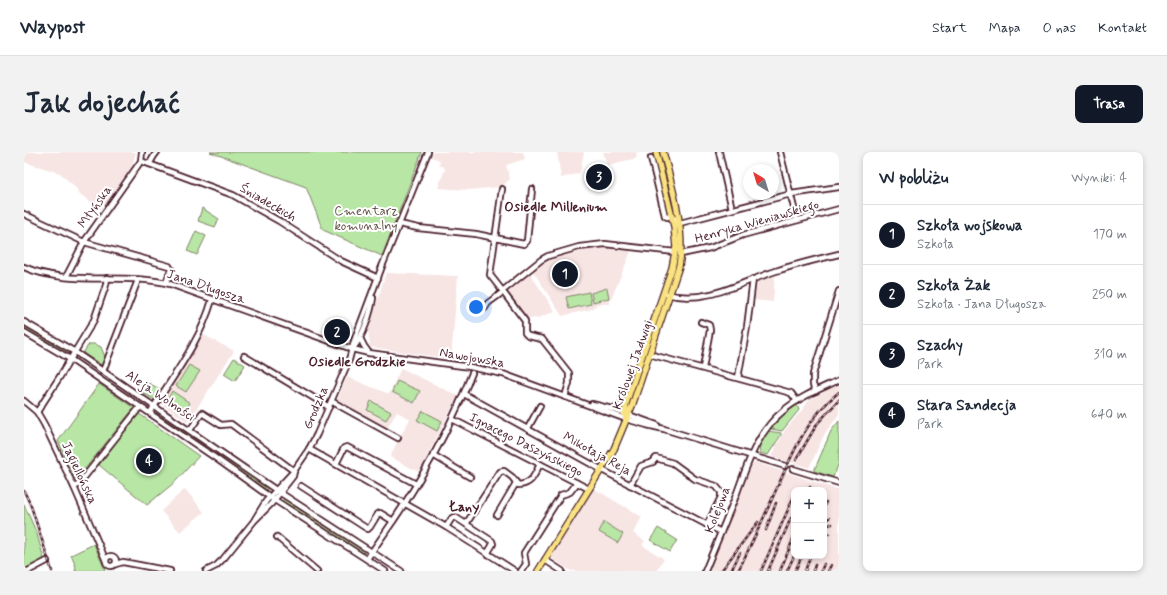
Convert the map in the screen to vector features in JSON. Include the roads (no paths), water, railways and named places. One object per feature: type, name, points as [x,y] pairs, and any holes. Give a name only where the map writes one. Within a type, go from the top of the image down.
[{"type":"main road","name":"Królowej Jadwigi","points":[[538,571],[614,449],[627,415],[641,359],[672,268],[675,252],[675,241],[671,216],[656,152]]},
{"type":"main road","name":"Królowej Jadwigi","points":[[629,404],[650,354],[670,295],[681,254],[680,223],[663,152]]},
{"type":"street","name":"Młyńska","points":[[66,277],[84,242],[141,161],[142,152]]},
{"type":"street","points":[[150,163],[157,152]]},
{"type":"street","points":[[352,349],[360,338],[372,305],[374,290],[378,278],[428,152]]},
{"type":"street","points":[[719,152],[732,209]]},
{"type":"street","points":[[780,152],[797,220]]},
{"type":"street","points":[[651,158],[665,216],[671,216],[677,211]]},
{"type":"street","name":"Śniadeckich","points":[[141,161],[150,163],[233,195],[279,221],[339,260],[378,278]]},
{"type":"street","points":[[671,216],[680,223],[791,194],[839,187]]},
{"type":"street","points":[[502,189],[490,275],[503,289],[541,260],[579,247],[605,244],[675,252]]},
{"type":"street","points":[[399,224],[495,237],[502,240],[524,244],[527,241],[532,189]]},
{"type":"street","name":"Henryka Wieniawskiego","points":[[681,254],[710,248],[743,235],[839,209]]},
{"type":"street","points":[[24,214],[84,242],[169,266],[171,269],[166,283]]},
{"type":"street","points":[[663,293],[687,298],[701,297],[723,291],[778,270],[839,254]]},
{"type":"street","name":"Jana Długosza","points":[[24,267],[42,274],[66,277],[107,278],[166,283],[352,349]]},
{"type":"street","points":[[36,412],[94,320],[107,278]]},
{"type":"street","points":[[738,378],[748,327],[753,279]]},
{"type":"street","points":[[103,371],[138,280]]},
{"type":"street","name":"Grodzka","points":[[206,571],[216,566],[224,558],[254,521],[258,513],[293,476],[318,434],[349,360],[374,290]]},
{"type":"street","points":[[816,392],[813,385],[813,374],[839,291]]},
{"type":"street","points":[[485,308],[488,303],[502,292],[526,321],[525,333],[528,336],[542,339],[569,373],[569,383],[565,396]]},
{"type":"street","points":[[150,413],[184,362],[209,311],[212,300]]},
{"type":"street","name":"Aleja Wolności","points":[[24,322],[75,352],[278,491],[401,571]]},
{"type":"street","points":[[702,322],[709,325],[710,330],[703,368]]},
{"type":"street","name":"Aleja Wolności","points":[[24,332],[70,359],[272,498],[385,571]]},
{"type":"street","points":[[360,338],[369,353]]},
{"type":"street","points":[[647,340],[650,354]]},
{"type":"street","name":"Nawojowska","points":[[352,349],[369,353],[470,367],[503,374],[584,403],[638,418],[664,428],[785,466]]},
{"type":"street","points":[[641,359],[650,354],[703,368],[791,393],[798,401]]},
{"type":"street","points":[[244,356],[329,407]]},
{"type":"street","points":[[367,559],[405,503],[433,455],[464,394],[472,373]]},
{"type":"street","name":"Kolejowa","points":[[704,571],[761,435],[784,410],[839,380]]},
{"type":"street","name":"Mikołaja Reja","points":[[464,394],[602,470],[721,532]]},
{"type":"street","name":"Jagiellońska","points":[[24,401],[36,412],[44,424],[112,565]]},
{"type":"street","points":[[331,401],[398,438]]},
{"type":"street","name":"Nawojowska","points":[[584,403],[612,409],[646,425],[664,428]]},
{"type":"street","points":[[612,409],[629,404],[638,418]]},
{"type":"street","points":[[74,487],[78,485],[140,406]]},
{"type":"street","points":[[528,428],[540,406]]},
{"type":"street","points":[[190,430],[202,413],[221,425],[230,424],[294,472]]},
{"type":"street","name":"Ignacego Daszyńskiego","points":[[452,419],[589,489]]},
{"type":"street","points":[[336,464],[344,448],[347,447],[416,484]]},
{"type":"street","points":[[309,449],[446,527],[515,571]]},
{"type":"street","points":[[433,455],[470,477]]},
{"type":"street","points":[[630,485],[641,466],[653,462],[656,458],[673,463],[695,479],[716,486],[721,492],[707,525]]},
{"type":"street","points":[[516,484],[528,484],[540,464]]},
{"type":"street","points":[[793,469],[839,483]]},
{"type":"street","points":[[466,524],[500,472],[504,471],[512,477],[516,484]]},
{"type":"street","points":[[521,571],[526,564],[524,553],[542,524],[561,495],[570,492],[577,483]]},
{"type":"street","points":[[497,515],[516,484]]},
{"type":"street","points":[[301,486],[366,528],[370,527],[380,513],[393,521]]},
{"type":"street","points":[[446,527],[452,518],[455,517],[492,541],[493,544],[487,554]]},
{"type":"street","points":[[277,538],[317,571]]},
{"type":"street","points":[[545,560],[562,571]]},
{"type":"street","points":[[28,571],[47,561]]},
{"type":"street","points":[[112,565],[133,564],[141,568],[170,571]]},
{"type":"street","points":[[216,566],[220,571]]},
{"type":"railway","points":[[738,571],[799,441],[816,415],[839,392]]},
{"type":"railway","points":[[796,460],[817,424],[839,400]]},
{"type":"railway","points":[[24,491],[31,506],[52,571]]},
{"type":"railway","points":[[766,530],[776,503]]},
{"type":"railway","points":[[761,571],[791,503]]},
{"type":"railway","points":[[768,571],[791,518]]},
{"type":"railway","points":[[721,571],[758,522]]},
{"type":"railway","points":[[827,525],[832,524]]},
{"type":"railway","points":[[780,571],[791,544]]},
{"type":"railway","points":[[731,571],[740,553]]},
{"type":"railway","points":[[787,571],[793,559]]},
{"type":"railway","points":[[795,571],[801,559]]},
{"type":"railway","points":[[805,571],[809,559]]},
{"type":"railway","points":[[821,571],[824,564]]},
{"type":"railway","points":[[813,571],[815,565]]},
{"type":"railway","points":[[828,571],[831,565]]},
{"type":"place","name":"Szachy","points":[[599,177]]},
{"type":"place","name":"Szkoła wojskowa","points":[[565,274]]},
{"type":"place","name":"Szkoła Żak","points":[[337,332]]},
{"type":"place","name":"Stara Sandecja","points":[[149,461]]},
{"type":"district","name":"Osiedle Millenium","points":[[556,207]]},
{"type":"district","name":"Osiedle Grodzkie","points":[[357,362]]},
{"type":"district","name":"Łany","points":[[464,507]]},
{"type":"park label","name":"Cmentarz komunalny","points":[[366,218]]}]
